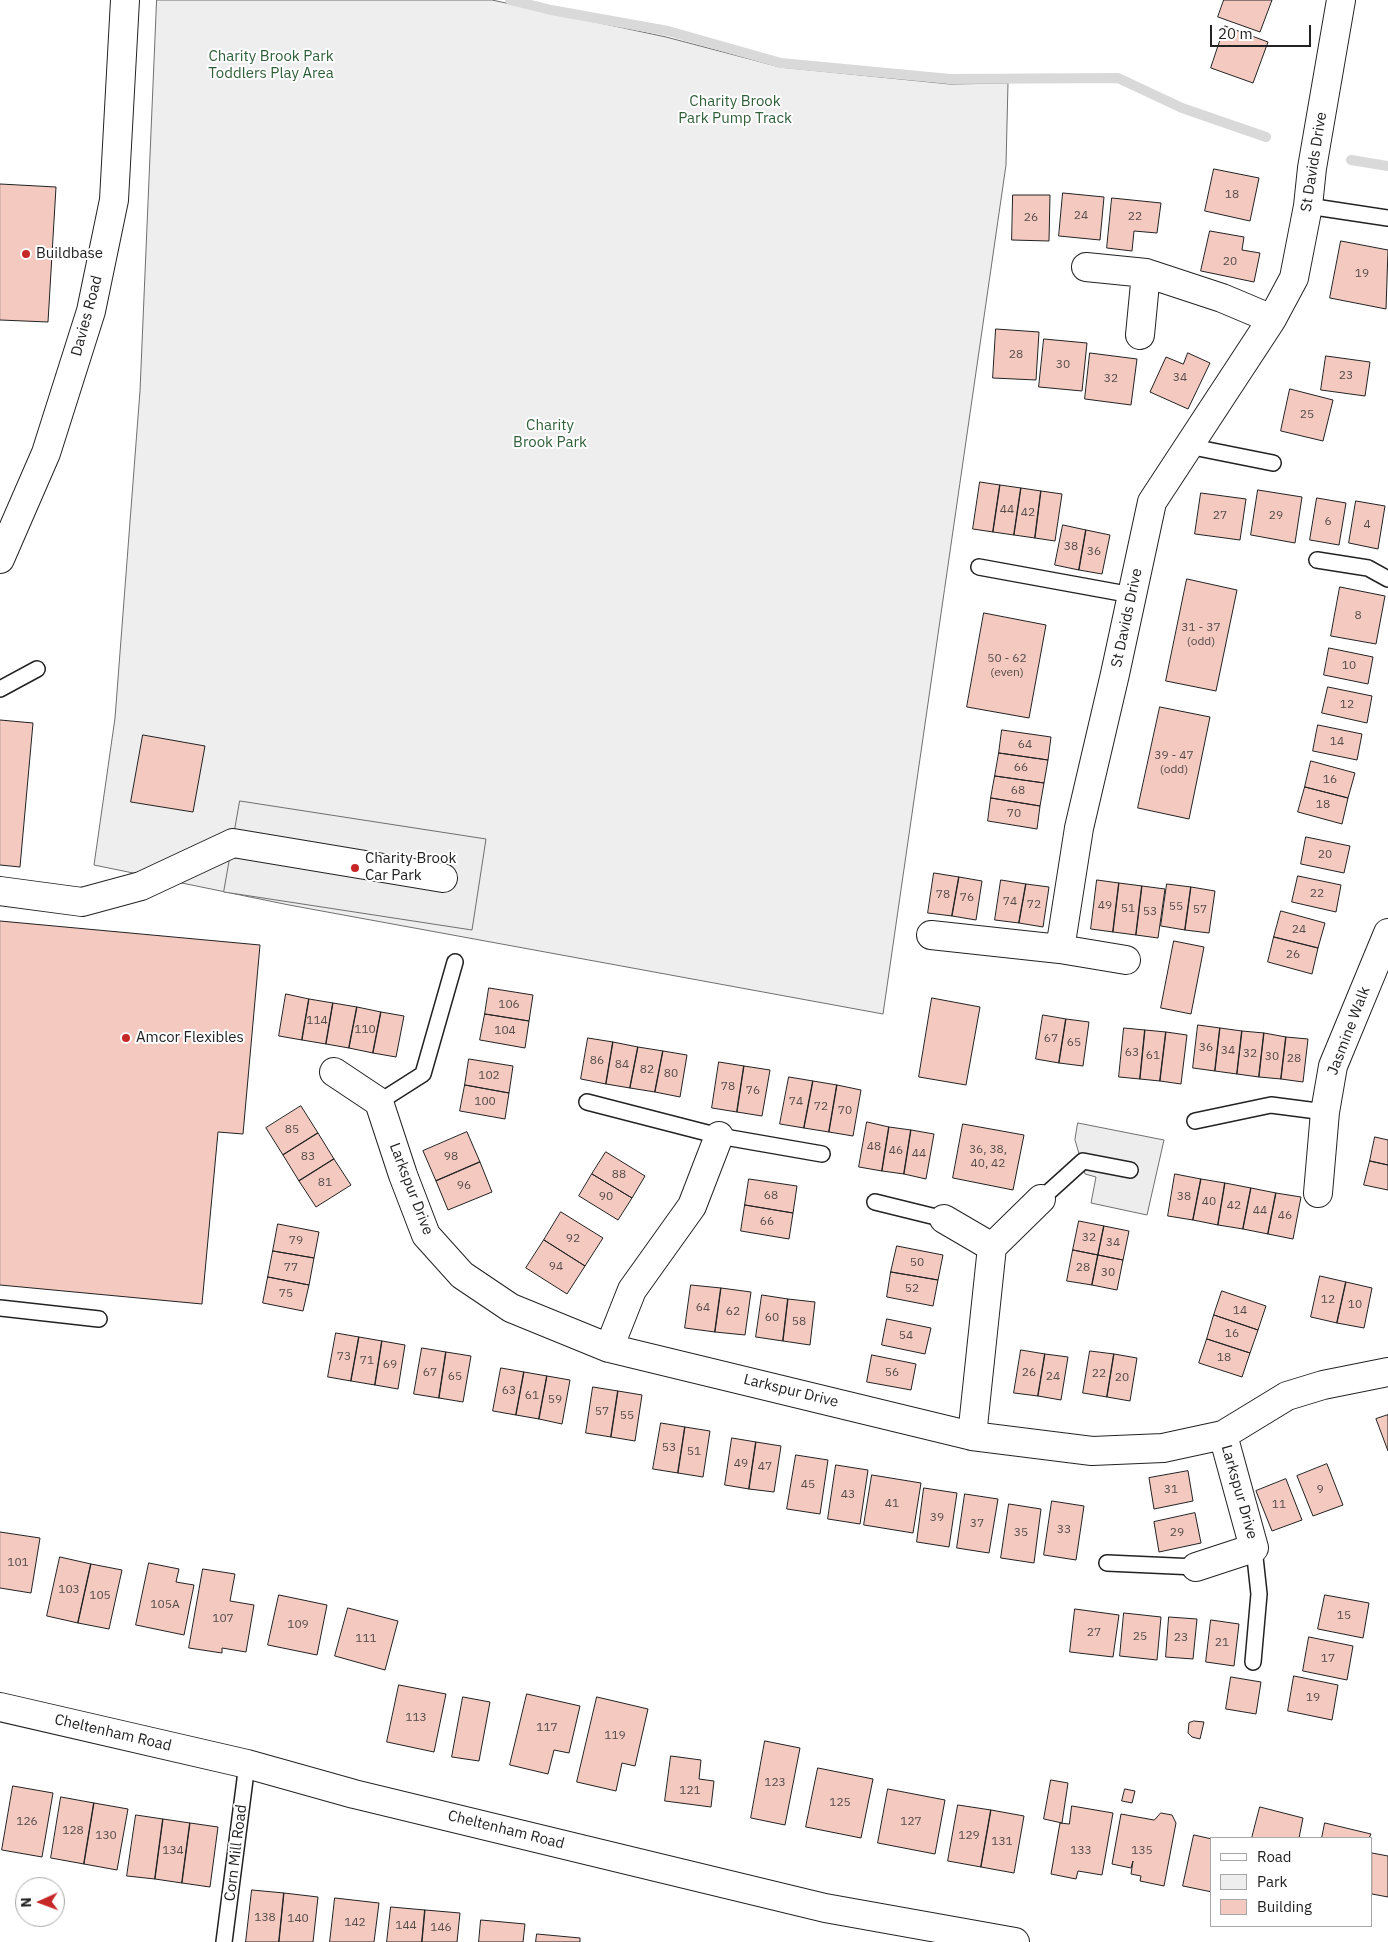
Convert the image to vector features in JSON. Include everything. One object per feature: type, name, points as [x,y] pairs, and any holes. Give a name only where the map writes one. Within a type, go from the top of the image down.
[{"type":"street","name":"Davies Road","points":[[0,559],[46,453],[91,311],[114,200],[124,0]]},
{"type":"street","name":"St Davids Drive","points":[[1060,949],[1079,828],[1152,502],[1272,319],[1294,278],[1308,206],[1312,168],[1341,0]]},
{"type":"street","points":[[1086,267],[1146,273],[1222,298],[1272,319]]},
{"type":"street","points":[[1140,336],[1146,273]]},
{"type":"street","points":[[0,891],[82,902],[141,886],[233,844],[443,878]]},
{"type":"street","name":"Jasmine Walk","points":[[1318,1193],[1325,1112],[1333,1066],[1388,933]]},
{"type":"street","points":[[931,935],[1060,949],[1126,960]]},
{"type":"street","points":[[334,1072],[379,1102]]},
{"type":"street","name":"Larkspur Drive","points":[[379,1102],[403,1175],[426,1236],[462,1275],[511,1308],[609,1348],[972,1436],[1092,1451],[1163,1448],[1223,1435],[1287,1396],[1324,1385],[1388,1372]]},
{"type":"street","points":[[609,1348],[632,1290],[692,1206],[719,1136]]},
{"type":"street","points":[[972,1436],[992,1246],[1041,1199]]},
{"type":"street","points":[[944,1219],[992,1246]]},
{"type":"street","name":"Larkspur Drive","points":[[1196,1567],[1254,1548],[1223,1435]]},
{"type":"street","name":"Cheltenham Road","points":[[0,1707],[247,1764],[354,1794],[825,1908],[1015,1942]]},
{"type":"lane","points":[[1308,206],[1388,218]]},
{"type":"lane","points":[[1188,446],[1273,463]]},
{"type":"lane","points":[[1316,560],[1368,568],[1388,579]]},
{"type":"lane","points":[[979,568],[1132,595]]},
{"type":"lane","points":[[0,689],[37,669]]},
{"type":"lane","points":[[379,1102],[423,1074],[455,962]]},
{"type":"lane","points":[[587,1102],[719,1136],[822,1154]]},
{"type":"lane","points":[[1195,1121],[1271,1104],[1325,1112]]},
{"type":"lane","points":[[1041,1199],[1083,1161],[1130,1170]]},
{"type":"lane","points":[[875,1202],[944,1219]]},
{"type":"lane","points":[[0,1308],[99,1319]]},
{"type":"lane","points":[[1253,1662],[1259,1594],[1254,1548]]},
{"type":"lane","points":[[1107,1563],[1196,1567]]},
{"type":"lane","name":"Corn Mill Road","points":[[224,1942],[247,1764]]},
{"type":"green space","name":"Charity Brook Park","points":[[157,0],[492,0],[666,37],[780,67],[950,84],[1008,83],[1006,165],[883,1014],[289,905],[94,865],[115,718],[140,391]]},
{"type":"shaded area","name":"Charity Brook Car Park","points":[[240,801],[486,839],[472,930],[224,892]]},
{"type":"shaded area","points":[[1078,1123],[1164,1140],[1147,1215],[1091,1203],[1096,1177],[1085,1174],[1075,1140]]},
{"type":"building","points":[[1224,0],[1272,0],[1260,32],[1218,17]]},
{"type":"building","points":[[1225,26],[1268,42],[1253,83],[1211,68]]},
{"type":"building","points":[[1214,169],[1259,178],[1250,221],[1205,211]]},
{"type":"building","name":"Buildbase","points":[[0,184],[56,187],[48,322],[0,320]]},
{"type":"building","points":[[1063,193],[1104,197],[1100,240],[1059,236]]},
{"type":"building","points":[[1013,195],[1050,195],[1049,241],[1012,240]]},
{"type":"building","points":[[1112,198],[1161,203],[1157,233],[1134,231],[1132,251],[1107,248]]},
{"type":"building","points":[[1210,231],[1244,237],[1242,250],[1260,253],[1254,282],[1201,271]]},
{"type":"building","points":[[1341,241],[1388,250],[1386,309],[1330,298]]},
{"type":"building","points":[[996,329],[1039,332],[1036,380],[993,378]]},
{"type":"building","points":[[1044,339],[1087,343],[1082,391],[1039,387]]},
{"type":"building","points":[[1090,353],[1137,359],[1131,405],[1085,399]]},
{"type":"building","points":[[1188,353],[1210,363],[1188,409],[1150,392],[1166,357],[1183,364]]},
{"type":"building","points":[[1326,356],[1370,362],[1365,396],[1321,390]]},
{"type":"building","points":[[1290,389],[1333,400],[1323,441],[1281,431]]},
{"type":"building","points":[[980,482],[1000,485],[993,532],[973,529]]},
{"type":"building","points":[[1000,485],[1021,488],[1014,535],[993,532]]},
{"type":"building","points":[[1021,488],[1041,491],[1035,538],[1014,535]]},
{"type":"building","points":[[1258,490],[1302,497],[1295,543],[1251,535]]},
{"type":"building","points":[[1041,491],[1062,494],[1055,541],[1035,538]]},
{"type":"building","points":[[1201,493],[1246,499],[1240,540],[1195,534]]},
{"type":"building","points":[[1317,498],[1346,503],[1339,545],[1310,540]]},
{"type":"building","points":[[1356,501],[1385,506],[1378,549],[1349,543]]},
{"type":"building","points":[[1063,525],[1086,530],[1079,570],[1055,565]]},
{"type":"building","points":[[1086,530],[1110,535],[1102,574],[1079,570]]},
{"type":"building","points":[[1187,579],[1237,590],[1216,691],[1166,681]]},
{"type":"building","points":[[1340,587],[1385,596],[1376,644],[1331,636]]},
{"type":"building","points":[[984,613],[1046,625],[1029,718],[967,707]]},
{"type":"building","points":[[1329,648],[1373,657],[1368,684],[1324,675]]},
{"type":"building","points":[[1328,687],[1372,696],[1367,723],[1322,713]]},
{"type":"building","points":[[1160,707],[1210,717],[1189,819],[1138,808]]},
{"type":"building","points":[[0,720],[33,723],[20,867],[0,865]]},
{"type":"building","points":[[1318,725],[1362,734],[1357,760],[1313,751]]},
{"type":"building","points":[[1002,730],[1051,737],[1048,760],[999,753]]},
{"type":"building","points":[[143,735],[205,746],[193,812],[131,802]]},
{"type":"building","points":[[999,753],[1048,760],[1044,783],[995,776]]},
{"type":"building","points":[[1311,761],[1355,773],[1348,798],[1305,787]]},
{"type":"building","points":[[995,776],[1044,783],[1040,806],[991,798]]},
{"type":"building","points":[[1305,787],[1348,798],[1342,824],[1298,812]]},
{"type":"building","points":[[991,798],[1040,806],[1037,829],[988,821]]},
{"type":"building","points":[[1306,837],[1350,846],[1344,873],[1301,864]]},
{"type":"building","points":[[934,873],[959,877],[952,916],[928,913]]},
{"type":"building","points":[[1298,876],[1341,885],[1336,912],[1292,902]]},
{"type":"building","points":[[959,877],[982,881],[976,920],[952,916]]},
{"type":"building","points":[[1001,880],[1026,884],[1019,923],[995,920]]},
{"type":"building","points":[[1097,880],[1119,883],[1113,932],[1091,929]]},
{"type":"building","points":[[1119,883],[1142,886],[1136,935],[1113,932]]},
{"type":"building","points":[[1026,884],[1049,887],[1043,927],[1019,923]]},
{"type":"building","points":[[1167,884],[1191,887],[1185,930],[1161,926]]},
{"type":"building","points":[[1142,886],[1165,889],[1158,938],[1136,935]]},
{"type":"building","points":[[1191,887],[1215,891],[1209,933],[1185,930]]},
{"type":"building","points":[[1281,911],[1325,923],[1318,948],[1274,937]]},
{"type":"building","name":"Amcor Flexibles","points":[[0,921],[260,945],[243,1134],[218,1132],[202,1304],[0,1285]]},
{"type":"building","points":[[1274,937],[1318,948],[1312,974],[1268,962]]},
{"type":"building","points":[[1174,941],[1204,947],[1191,1014],[1161,1008]]},
{"type":"building","points":[[489,988],[533,995],[529,1021],[485,1014]]},
{"type":"building","points":[[286,994],[309,999],[302,1040],[279,1036]]},
{"type":"building","points":[[932,998],[980,1007],[966,1085],[919,1077]]},
{"type":"building","points":[[309,999],[333,1003],[326,1044],[302,1040]]},
{"type":"building","points":[[333,1003],[357,1007],[349,1048],[326,1044]]},
{"type":"building","points":[[357,1007],[381,1012],[373,1053],[349,1048]]},
{"type":"building","points":[[381,1012],[404,1016],[396,1057],[373,1053]]},
{"type":"building","points":[[485,1014],[529,1021],[525,1048],[480,1040]]},
{"type":"building","points":[[1043,1015],[1066,1019],[1059,1063],[1036,1059]]},
{"type":"building","points":[[1066,1019],[1089,1022],[1083,1066],[1059,1063]]},
{"type":"building","points":[[1198,1025],[1220,1028],[1215,1071],[1193,1068]]},
{"type":"building","points":[[1124,1028],[1145,1030],[1140,1079],[1119,1077]]},
{"type":"building","points":[[1220,1028],[1242,1031],[1237,1074],[1215,1071]]},
{"type":"building","points":[[1145,1030],[1166,1032],[1160,1081],[1140,1079]]},
{"type":"building","points":[[1242,1031],[1264,1033],[1259,1077],[1237,1074]]},
{"type":"building","points":[[1166,1032],[1187,1035],[1181,1084],[1160,1081]]},
{"type":"building","points":[[1264,1033],[1286,1037],[1281,1079],[1259,1077]]},
{"type":"building","points":[[1286,1037],[1308,1039],[1303,1082],[1281,1079]]},
{"type":"building","points":[[588,1038],[613,1042],[606,1084],[581,1079]]},
{"type":"building","points":[[613,1042],[638,1047],[630,1088],[606,1084]]},
{"type":"building","points":[[638,1047],[663,1051],[655,1092],[630,1088]]},
{"type":"building","points":[[663,1051],[687,1055],[680,1097],[655,1092]]},
{"type":"building","points":[[469,1059],[513,1066],[509,1093],[465,1085]]},
{"type":"building","points":[[719,1062],[744,1066],[737,1112],[712,1108]]},
{"type":"building","points":[[744,1066],[770,1070],[762,1116],[737,1112]]},
{"type":"building","points":[[789,1077],[813,1081],[804,1128],[780,1124]]},
{"type":"building","points":[[813,1081],[837,1085],[829,1132],[804,1128]]},
{"type":"building","points":[[465,1085],[509,1093],[505,1119],[460,1111]]},
{"type":"building","points":[[837,1085],[861,1090],[853,1136],[829,1132]]},
{"type":"building","points":[[301,1106],[318,1133],[283,1155],[266,1128]]},
{"type":"building","points":[[867,1122],[889,1127],[882,1171],[859,1167]]},
{"type":"building","points":[[963,1124],[1024,1135],[1013,1190],[953,1178]]},
{"type":"building","points":[[889,1127],[911,1130],[904,1174],[882,1171]]},
{"type":"building","points":[[911,1130],[934,1134],[926,1179],[904,1174]]},
{"type":"building","points":[[467,1132],[480,1162],[436,1181],[423,1151]]},
{"type":"building","points":[[318,1133],[334,1159],[299,1181],[283,1155]]},
{"type":"building","points":[[1375,1137],[1388,1140],[1388,1165],[1370,1161]]},
{"type":"building","points":[[606,1152],[645,1176],[632,1198],[592,1174]]},
{"type":"building","points":[[334,1159],[351,1185],[316,1207],[299,1181]]},
{"type":"building","points":[[1370,1161],[1388,1165],[1388,1190],[1364,1185]]},
{"type":"building","points":[[480,1162],[492,1192],[448,1210],[436,1181]]},
{"type":"building","points":[[592,1174],[632,1198],[618,1220],[579,1196]]},
{"type":"building","points":[[1175,1174],[1201,1179],[1193,1220],[1168,1216]]},
{"type":"building","points":[[749,1179],[797,1186],[793,1213],[745,1205]]},
{"type":"building","points":[[1201,1179],[1225,1183],[1218,1225],[1193,1220]]},
{"type":"building","points":[[1225,1183],[1251,1188],[1243,1229],[1218,1225]]},
{"type":"building","points":[[1251,1188],[1276,1193],[1268,1234],[1243,1229]]},
{"type":"building","points":[[1276,1193],[1301,1197],[1293,1239],[1268,1234]]},
{"type":"building","points":[[745,1205],[793,1213],[789,1239],[741,1231]]},
{"type":"building","points":[[561,1212],[603,1238],[585,1266],[544,1240]]},
{"type":"building","points":[[1079,1221],[1104,1226],[1098,1255],[1073,1250]]},
{"type":"building","points":[[278,1224],[319,1232],[314,1258],[273,1251]]},
{"type":"building","points":[[1104,1226],[1129,1231],[1123,1260],[1098,1255]]},
{"type":"building","points":[[544,1240],[585,1266],[567,1294],[526,1268]]},
{"type":"building","points":[[897,1246],[943,1255],[938,1280],[891,1272]]},
{"type":"building","points":[[1073,1250],[1098,1255],[1092,1285],[1067,1281]]},
{"type":"building","points":[[273,1251],[314,1258],[309,1285],[268,1277]]},
{"type":"building","points":[[1098,1255],[1123,1260],[1117,1290],[1092,1285]]},
{"type":"building","points":[[891,1272],[938,1280],[933,1306],[887,1297]]},
{"type":"building","points":[[1320,1276],[1346,1282],[1337,1323],[1311,1317]]},
{"type":"building","points":[[268,1277],[309,1285],[303,1311],[263,1303]]},
{"type":"building","points":[[1346,1282],[1372,1288],[1364,1328],[1337,1323]]},
{"type":"building","points":[[691,1285],[721,1288],[715,1332],[685,1328]]},
{"type":"building","points":[[721,1288],[751,1292],[745,1335],[715,1332]]},
{"type":"building","points":[[1222,1291],[1266,1306],[1258,1330],[1214,1315]]},
{"type":"building","points":[[762,1295],[788,1299],[783,1341],[756,1337]]},
{"type":"building","points":[[788,1299],[815,1302],[810,1345],[783,1341]]},
{"type":"building","points":[[1214,1315],[1258,1330],[1250,1353],[1207,1339]]},
{"type":"building","points":[[887,1319],[931,1328],[925,1354],[882,1345]]},
{"type":"building","points":[[336,1333],[359,1337],[351,1381],[328,1377]]},
{"type":"building","points":[[359,1337],[382,1341],[375,1385],[351,1381]]},
{"type":"building","points":[[1207,1339],[1250,1353],[1242,1377],[1199,1363]]},
{"type":"building","points":[[382,1341],[405,1345],[398,1389],[375,1385]]},
{"type":"building","points":[[422,1348],[446,1352],[439,1398],[414,1394]]},
{"type":"building","points":[[1021,1350],[1045,1354],[1038,1396],[1014,1393]]},
{"type":"building","points":[[1090,1351],[1114,1354],[1107,1397],[1083,1393]]},
{"type":"building","points":[[446,1352],[471,1356],[463,1402],[439,1398]]},
{"type":"building","points":[[1045,1354],[1068,1357],[1061,1400],[1038,1396]]},
{"type":"building","points":[[1114,1354],[1137,1358],[1130,1401],[1107,1397]]},
{"type":"building","points":[[872,1355],[916,1364],[911,1390],[867,1382]]},
{"type":"building","points":[[501,1368],[524,1372],[516,1415],[493,1411]]},
{"type":"building","points":[[524,1372],[547,1376],[539,1419],[516,1415]]},
{"type":"building","points":[[547,1376],[570,1380],[562,1424],[539,1419]]},
{"type":"building","points":[[593,1387],[618,1391],[611,1437],[586,1433]]},
{"type":"building","points":[[618,1391],[642,1395],[635,1441],[611,1437]]},
{"type":"building","points":[[1388,1415],[1388,1451],[1376,1419]]},
{"type":"building","points":[[661,1423],[685,1427],[678,1473],[653,1469]]},
{"type":"building","points":[[685,1427],[710,1431],[703,1477],[678,1473]]},
{"type":"building","points":[[732,1438],[756,1442],[749,1489],[725,1485]]},
{"type":"building","points":[[756,1442],[781,1446],[774,1492],[749,1489]]},
{"type":"building","points":[[796,1455],[828,1460],[820,1514],[787,1509]]},
{"type":"building","points":[[1327,1464],[1343,1505],[1313,1516],[1297,1476]]},
{"type":"building","points":[[836,1465],[868,1470],[860,1524],[828,1519]]},
{"type":"building","points":[[1188,1471],[1193,1501],[1154,1509],[1149,1478]]},
{"type":"building","points":[[872,1475],[921,1483],[913,1533],[864,1525]]},
{"type":"building","points":[[1286,1479],[1302,1520],[1272,1531],[1256,1491]]},
{"type":"building","points":[[924,1488],[957,1493],[949,1547],[917,1542]]},
{"type":"building","points":[[965,1494],[998,1499],[989,1553],[957,1548]]},
{"type":"building","points":[[1052,1501],[1084,1506],[1076,1560],[1044,1555]]},
{"type":"building","points":[[1009,1504],[1041,1509],[1034,1563],[1001,1558]]},
{"type":"building","points":[[1195,1513],[1201,1543],[1159,1552],[1154,1522]]},
{"type":"building","points":[[0,1532],[40,1538],[31,1593],[0,1588]]},
{"type":"building","points":[[60,1557],[91,1564],[78,1623],[47,1616]]},
{"type":"building","points":[[149,1563],[179,1569],[176,1582],[194,1585],[184,1635],[136,1625]]},
{"type":"building","points":[[91,1564],[122,1570],[109,1629],[78,1623]]},
{"type":"building","points":[[203,1569],[235,1574],[230,1601],[254,1605],[246,1652],[222,1648],[222,1653],[189,1648]]},
{"type":"building","points":[[279,1595],[327,1605],[317,1655],[268,1645]]},
{"type":"building","points":[[1325,1595],[1369,1603],[1363,1638],[1318,1629]]},
{"type":"building","points":[[348,1608],[398,1621],[385,1670],[335,1656]]},
{"type":"building","points":[[1075,1609],[1119,1615],[1113,1657],[1070,1652]]},
{"type":"building","points":[[1124,1613],[1161,1617],[1157,1660],[1120,1656]]},
{"type":"building","points":[[1169,1617],[1197,1619],[1193,1659],[1166,1657]]},
{"type":"building","points":[[1211,1620],[1239,1624],[1234,1666],[1206,1662]]},
{"type":"building","points":[[1309,1637],[1353,1646],[1347,1680],[1303,1671]]},
{"type":"building","points":[[1294,1676],[1338,1685],[1332,1720],[1288,1711]]},
{"type":"building","points":[[1231,1677],[1261,1682],[1256,1714],[1226,1709]]},
{"type":"building","points":[[399,1685],[446,1694],[434,1752],[387,1742]]},
{"type":"building","points":[[527,1694],[580,1706],[569,1753],[554,1750],[548,1774],[510,1765]]},
{"type":"building","points":[[463,1697],[490,1702],[479,1761],[452,1757]]},
{"type":"building","points":[[597,1697],[648,1709],[635,1766],[622,1763],[616,1791],[577,1782]]},
{"type":"building","points":[[1194,1721],[1204,1722],[1200,1739],[1192,1737],[1188,1733],[1189,1723]]},
{"type":"building","points":[[765,1741],[800,1748],[785,1825],[751,1818]]},
{"type":"building","points":[[671,1756],[701,1760],[699,1779],[714,1781],[711,1807],[665,1801]]},
{"type":"building","points":[[818,1768],[873,1779],[861,1838],[806,1827]]},
{"type":"building","points":[[1051,1780],[1068,1783],[1062,1823],[1044,1819]]},
{"type":"building","points":[[13,1786],[53,1793],[42,1857],[2,1850]]},
{"type":"building","points":[[888,1789],[945,1800],[935,1854],[878,1843]]},
{"type":"building","points":[[1125,1789],[1135,1791],[1132,1803],[1122,1801]]},
{"type":"building","points":[[61,1797],[94,1803],[84,1864],[51,1858]]},
{"type":"building","points":[[94,1803],[128,1809],[117,1870],[84,1864]]},
{"type":"building","points":[[958,1805],[991,1810],[981,1867],[948,1861]]},
{"type":"building","points":[[1072,1806],[1113,1813],[1102,1875],[1078,1871],[1076,1879],[1051,1874],[1060,1823],[1069,1824]]},
{"type":"building","points":[[1260,1807],[1303,1818],[1299,1837],[1252,1837]]},
{"type":"building","points":[[991,1810],[1024,1816],[1014,1873],[981,1867]]},
{"type":"building","points":[[1161,1813],[1172,1815],[1176,1823],[1164,1886],[1140,1881],[1141,1876],[1131,1874],[1133,1861],[1131,1868],[1112,1864],[1121,1814],[1154,1820]]},
{"type":"building","points":[[136,1815],[163,1819],[155,1879],[127,1876]]},
{"type":"building","points":[[163,1819],[190,1823],[182,1883],[155,1879]]},
{"type":"building","points":[[190,1823],[218,1827],[210,1887],[182,1883]]},
{"type":"building","points":[[1325,1823],[1371,1834],[1370,1837],[1322,1837]]},
{"type":"building","points":[[1194,1835],[1210,1839],[1210,1892],[1183,1886]]},
{"type":"building","points":[[1373,1853],[1388,1856],[1388,1897],[1373,1894]]},
{"type":"building","points":[[252,1890],[284,1893],[279,1942],[246,1942]]},
{"type":"building","points":[[284,1893],[318,1897],[313,1942],[279,1942]]},
{"type":"building","points":[[335,1898],[379,1903],[374,1942],[330,1942]]},
{"type":"building","points":[[391,1907],[425,1910],[422,1942],[387,1942]]},
{"type":"building","points":[[425,1910],[460,1913],[457,1942],[422,1942]]},
{"type":"building","points":[[481,1920],[525,1924],[523,1942],[479,1942]]},
{"type":"building","points":[[537,1934],[580,1938],[580,1942],[536,1942]]},
{"type":"waterway","points":[[510,0],[551,10],[668,31],[781,63],[950,79],[1118,78],[1182,108],[1266,137]]},
{"type":"waterway","points":[[1351,160],[1388,166]]},
{"type":"place","name":"Buildbase","points":[[26,254]]},
{"type":"place","name":"Charity Brook Car Park","points":[[355,868]]},
{"type":"place","name":"Amcor Flexibles","points":[[126,1038]]},
{"type":"park label","name":"Charity Brook Park Toddlers Play Area","points":[[271,66]]},
{"type":"park label","name":"Charity Brook Park Pump Track","points":[[735,110]]}]
